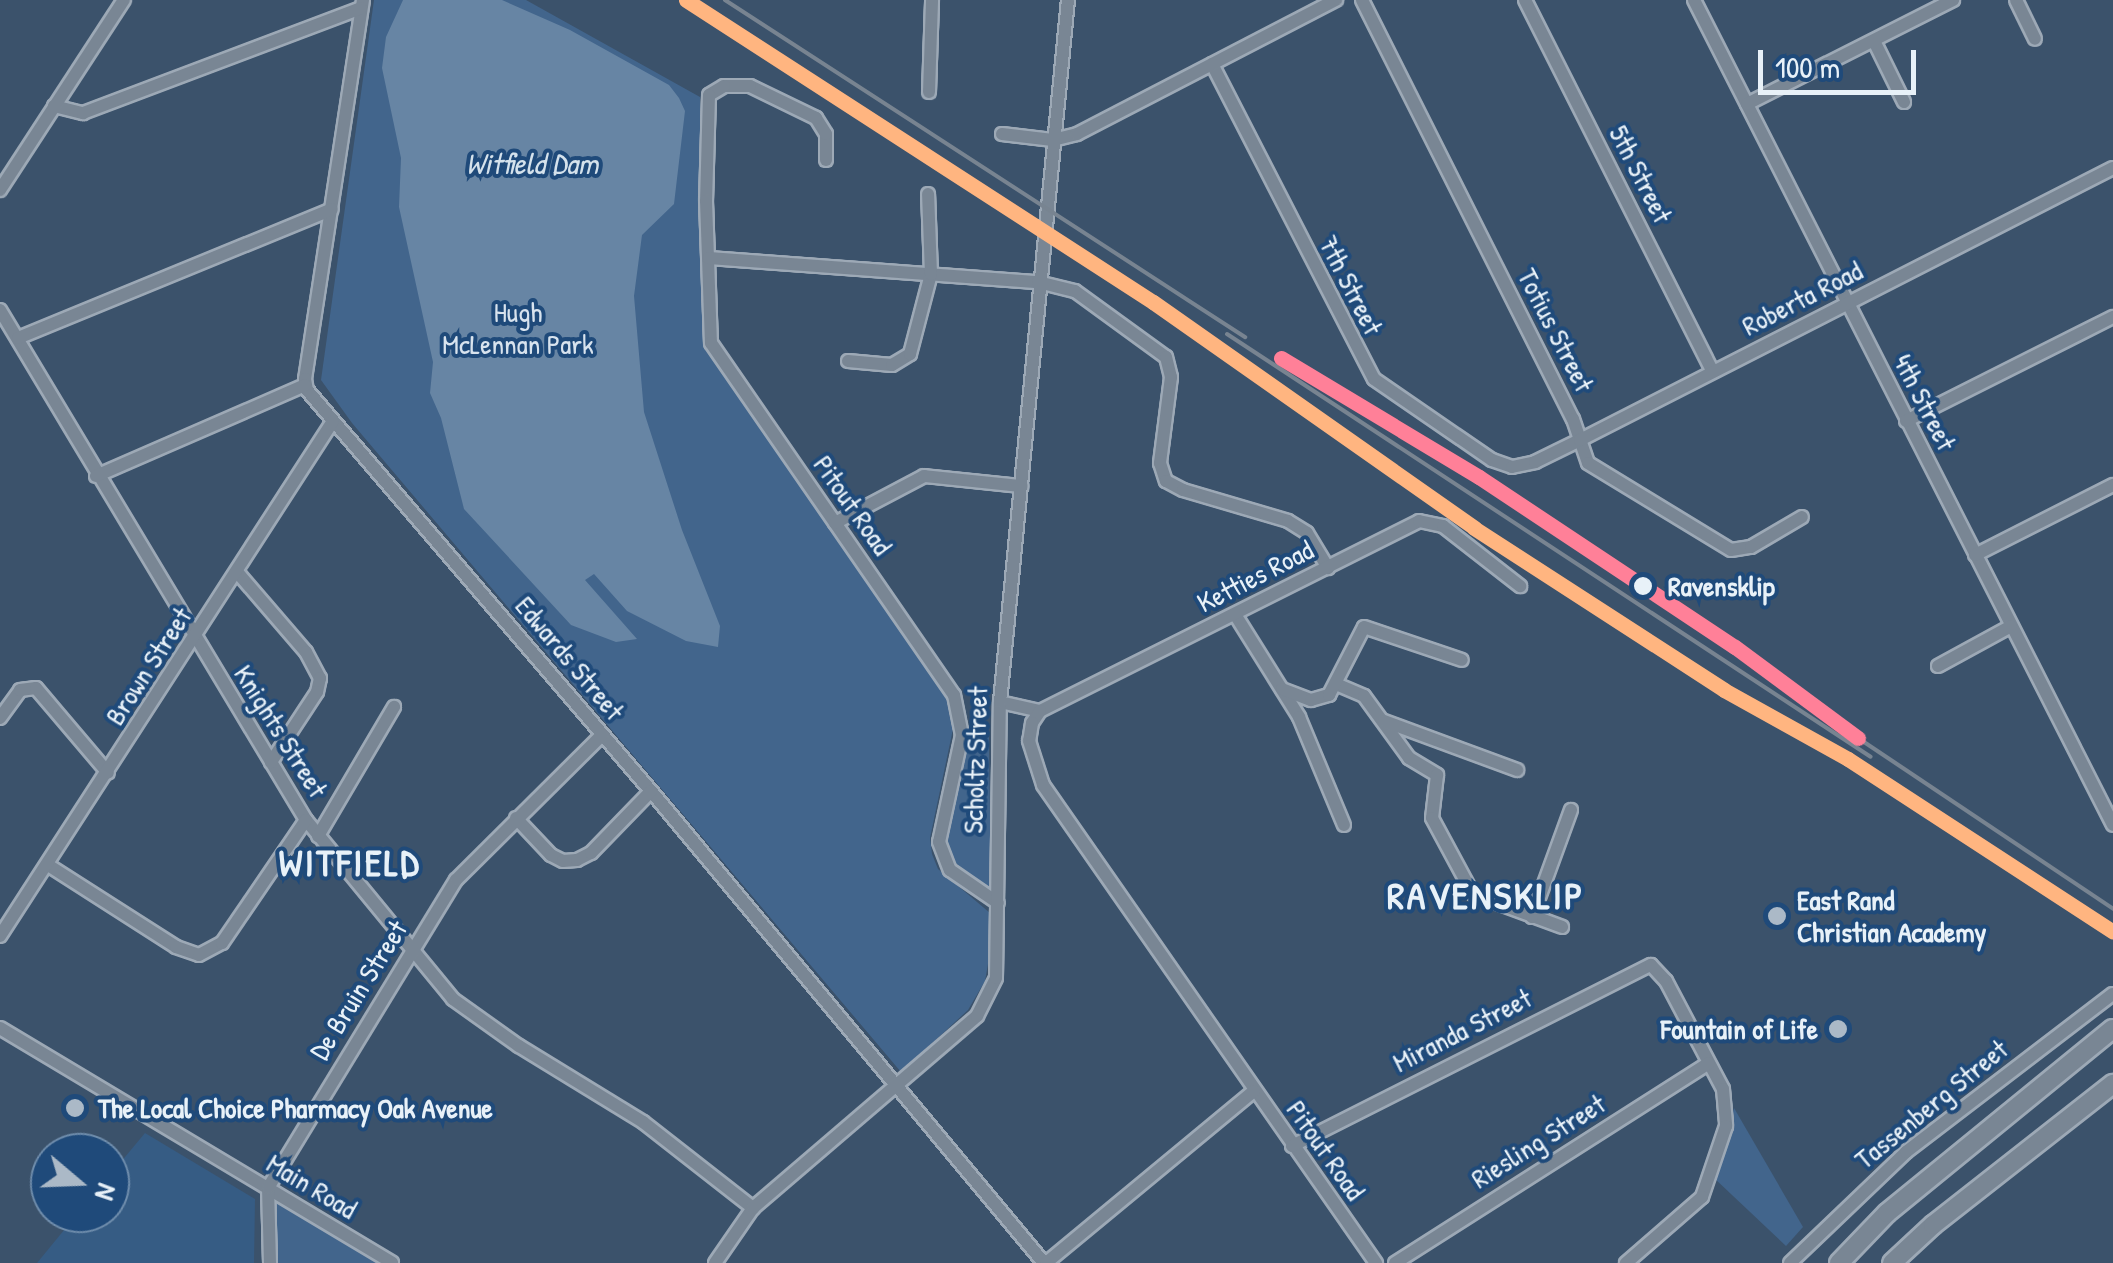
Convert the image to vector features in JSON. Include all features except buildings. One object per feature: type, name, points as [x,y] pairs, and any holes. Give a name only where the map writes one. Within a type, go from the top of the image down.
[{"type":"highway","points":[[1839,1263],[1887,1214],[2113,1029]]},
{"type":"highway","points":[[2029,1098],[2113,1040]]},
{"type":"highway","points":[[1892,1263],[1933,1224],[2113,1084]]},
{"type":"street","points":[[0,190],[124,0]]},
{"type":"street","points":[[929,92],[932,0]]},
{"type":"street","name":"Scholtz Street","points":[[715,1263],[753,1208],[900,1086],[970,1023],[988,1000],[998,964],[1000,702],[1068,0]]},
{"type":"street","points":[[1002,134],[1053,140],[1076,134],[1336,0]]},
{"type":"street","name":"Totius Street","points":[[1362,0],[1588,462],[1718,546],[1740,551],[1752,547],[1802,516]]},
{"type":"street","name":"5th Street","points":[[1526,0],[1712,371]]},
{"type":"street","name":"4th Street","points":[[1694,0],[1906,421],[2111,815]]},
{"type":"street","points":[[1747,104],[1953,0]]},
{"type":"street","points":[[2016,0],[2035,38]]},
{"type":"street","points":[[54,106],[83,113],[362,4],[306,385],[96,476]]},
{"type":"street","points":[[1874,41],[1904,102]]},
{"type":"street","name":"7th Street","points":[[1212,64],[1374,379],[1492,460],[1512,467]]},
{"type":"street","name":"Pitout Road","points":[[826,160],[822,124],[767,91],[750,86],[724,86],[709,95],[706,104],[712,347],[954,695],[962,735],[939,842],[950,870],[998,902]]},
{"type":"street","name":"Roberta Road","points":[[1512,467],[1535,462],[1580,440],[2113,168]]},
{"type":"street","points":[[848,361],[892,365],[904,361],[915,341],[931,274],[928,194]]},
{"type":"street","points":[[18,338],[332,208]]},
{"type":"street","points":[[708,258],[1038,282],[1084,296],[1166,357],[1170,377],[1160,463],[1170,484],[1288,521],[1307,533],[1328,568]]},
{"type":"street","name":"Knights Street","points":[[0,310],[96,476],[318,836],[468,1012],[644,1122],[753,1208]]},
{"type":"street","points":[[1906,421],[2113,317]]},
{"type":"street","name":"Edwards Street","points":[[306,385],[651,790],[1045,1263]]},
{"type":"street","name":"Brown Street","points":[[0,936],[333,421]]},
{"type":"street","points":[[835,523],[924,476],[1021,486]]},
{"type":"street","points":[[1975,555],[2113,485]]},
{"type":"street","name":"Ketties Road","points":[[1040,712],[1236,616],[1412,522],[1430,520],[1443,526],[1520,586]]},
{"type":"street","points":[[238,572],[306,652],[320,678],[317,692],[271,762]]},
{"type":"street","points":[[1236,616],[1282,689],[1322,766],[1344,825]]},
{"type":"street","points":[[1938,666],[2011,626]]},
{"type":"street","points":[[1282,689],[1316,700],[1329,696],[1352,642],[1364,627],[1462,660]]},
{"type":"street","points":[[1336,684],[1360,693],[1416,764],[1438,775],[1432,818],[1469,889],[1485,900],[1562,927]]},
{"type":"street","points":[[0,718],[20,690],[36,688],[108,772]]},
{"type":"street","points":[[1000,702],[1040,712]]},
{"type":"street","points":[[318,836],[394,708]]},
{"type":"street","name":"Pitout Road","points":[[1040,712],[1032,722],[1029,741],[1043,786],[1376,1263]]},
{"type":"street","points":[[1382,720],[1518,770]]},
{"type":"street","name":"De Bruin Street","points":[[268,1188],[459,875],[602,734]]},
{"type":"street","points":[[516,818],[551,855],[563,861],[578,860],[590,853],[651,790]]},
{"type":"street","points":[[1532,917],[1571,810]]},
{"type":"street","points":[[48,865],[176,947],[199,955],[222,943],[306,820]]},
{"type":"street","name":"Miranda Street","points":[[1292,1146],[1641,967],[1656,968],[1709,1064]]},
{"type":"street","name":"Tassenberg Street","points":[[1790,1263],[1930,1131],[2113,994]]},
{"type":"street","name":"Main Road","points":[[0,1028],[392,1263]]},
{"type":"street","points":[[1626,1263],[1699,1201],[1710,1182],[1726,1115],[1722,1089],[1709,1064]]},
{"type":"street","name":"Riesling Street","points":[[1394,1263],[1709,1064]]},
{"type":"street","points":[[1045,1263],[1254,1090]]},
{"type":"street","points":[[268,1188],[270,1263]]},
{"type":"shaded area","points":[[145,1133],[255,1199],[254,1263],[37,1263],[62,1233],[130,1233],[130,1151]]},
{"type":"green space","name":"Hugh McLennan Park","points":[[374,0],[526,0],[700,97],[707,346],[949,691],[953,729],[930,838],[932,854],[938,869],[990,913],[988,964],[985,981],[968,1010],[901,1072],[352,423],[321,380]]},
{"type":"green space","points":[[989,737],[991,895],[948,856],[944,839],[967,741]]},
{"type":"green space","points":[[1734,1108],[1803,1227],[1786,1246],[1714,1178]]},
{"type":"green space","points":[[274,1197],[377,1263],[275,1263]]},
{"type":"water","name":"Witfield Dam","points":[[403,0],[502,0],[570,30],[669,85],[679,98],[685,111],[674,204],[642,235],[634,296],[644,412],[682,530],[720,626],[718,647],[686,641],[627,611],[594,574],[585,580],[637,639],[616,642],[571,625],[464,509],[441,418],[430,393],[433,362],[399,207],[401,158],[382,68],[386,37]]},
{"type":"railway","points":[[686,0],[1153,302],[1474,528],[1724,690],[1848,759],[2113,932]]},
{"type":"railway","points":[[725,0],[1245,337]]},
{"type":"railway","points":[[1227,334],[1871,757]]},
{"type":"railway","points":[[1348,398],[1479,477],[1800,694]]},
{"type":"railway","points":[[1864,742],[2113,909]]},
{"type":"transit line","points":[[686,0],[1153,302],[1474,528],[1724,690],[1848,759],[2113,932]]},
{"type":"transit line","points":[[1281,358],[1479,477],[1735,647],[1858,738]]},
{"type":"place","name":"Ravensklip","points":[[1643,586]]},
{"type":"place","name":"East Rand Christian Academy","points":[[1777,916]]},
{"type":"place","name":"Fountain of Life","points":[[1838,1029]]},
{"type":"place","name":"The Local Choice Pharmacy Oak Avenue","points":[[75,1108]]},
{"type":"district","name":"WITFIELD","points":[[350,863]]},
{"type":"district","name":"RAVENSKLIP","points":[[1486,896]]}]
